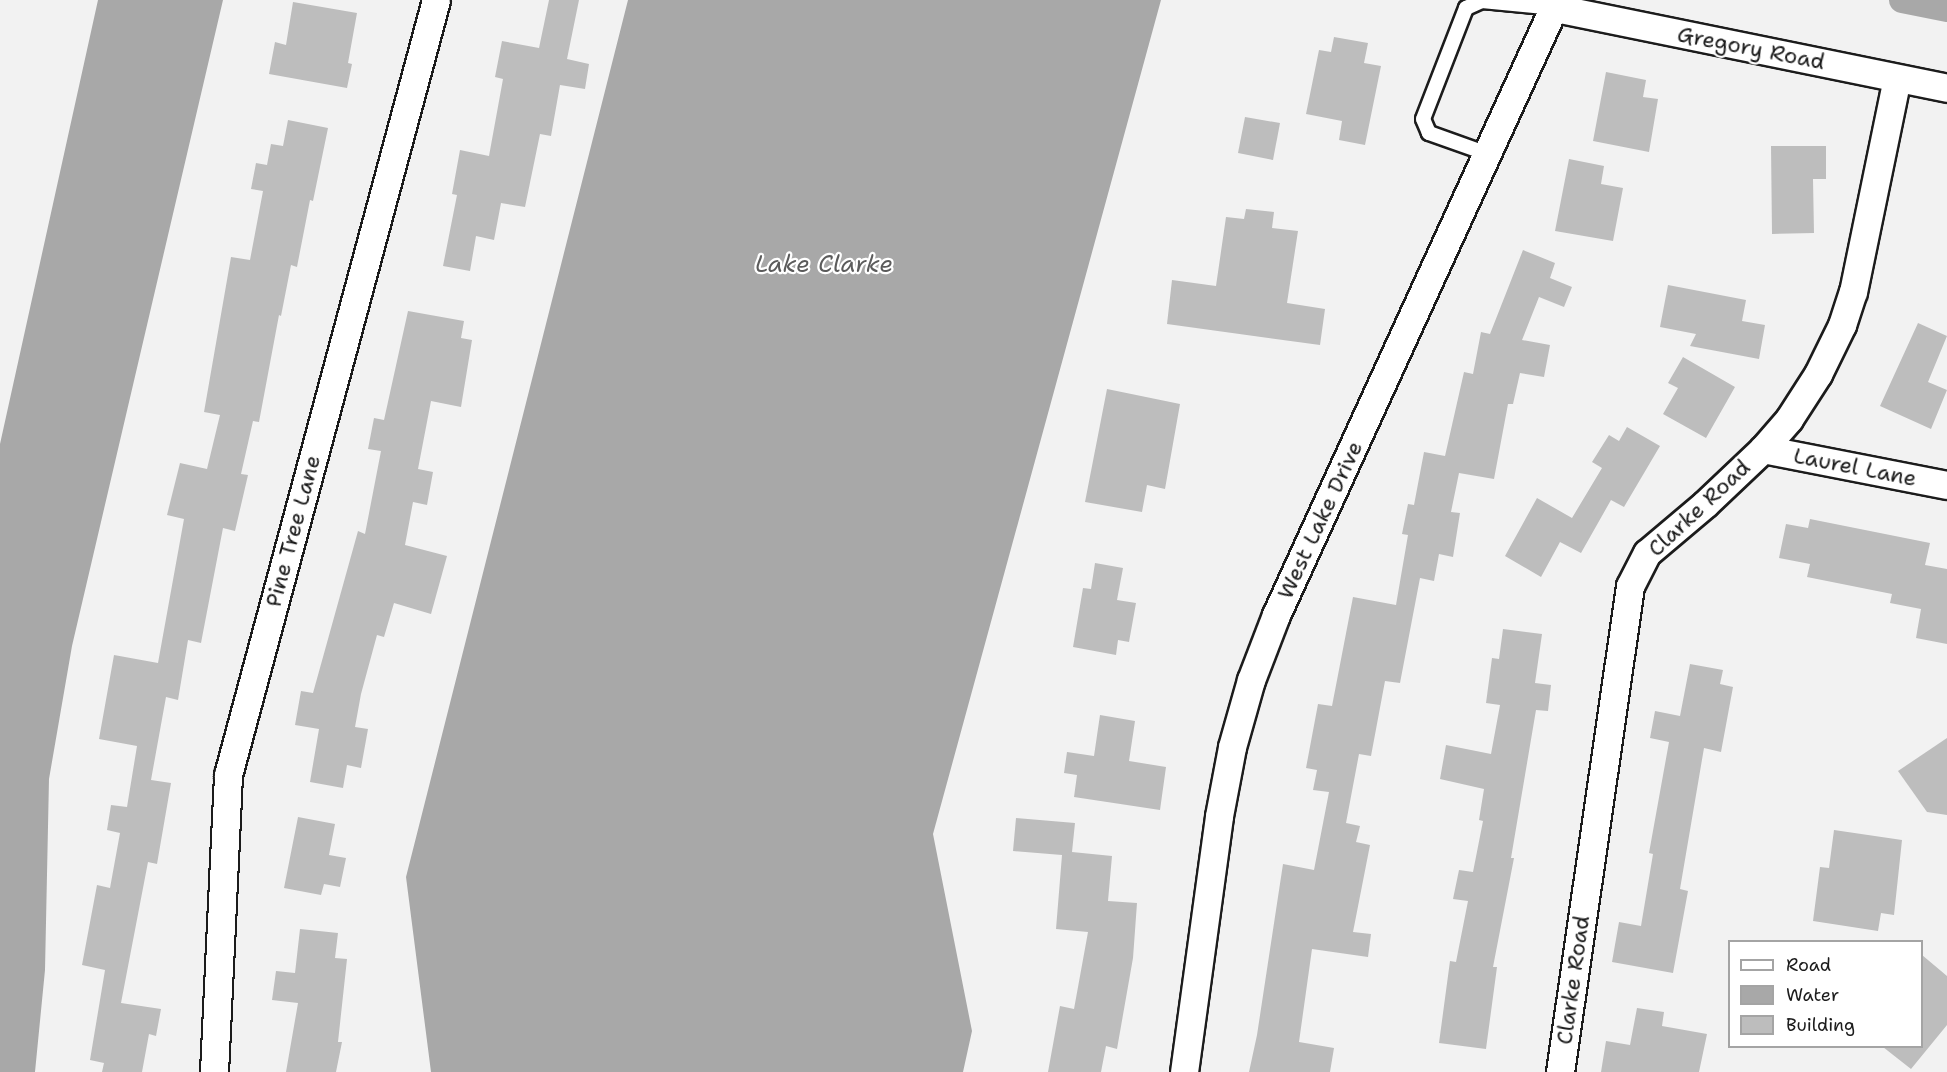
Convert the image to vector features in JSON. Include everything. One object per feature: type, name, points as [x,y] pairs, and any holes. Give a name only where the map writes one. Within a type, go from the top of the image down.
[{"type":"street","name":"Pine Tree Lane","points":[[214,1072],[228,775],[436,0]]},
{"type":"street","name":"Gregory Road","points":[[1556,4],[1947,88]]},
{"type":"street","name":"West Lake Drive","points":[[1184,1072],[1219,816],[1232,747],[1251,680],[1276,615],[1556,4]]},
{"type":"street","name":"Clarke Road","points":[[1560,1072],[1630,586],[1647,553],[1705,504],[1763,449],[1789,418],[1818,374],[1842,326],[1862,257],[1897,78]]},
{"type":"street","name":"Laurel Lane","points":[[1763,449],[1947,485]]},
{"type":"lane","points":[[1488,154],[1429,133],[1423,119],[1466,8],[1482,1],[1556,4]]},
{"type":"water","points":[[98,0],[223,0],[72,646],[49,779],[45,970],[35,1072],[0,1072],[0,444]]},
{"type":"water","name":"Lake Clarke","points":[[628,0],[1161,0],[933,834],[972,1031],[963,1072],[431,1072],[406,877]]},
{"type":"building","points":[[549,0],[579,0],[567,59],[589,64],[585,89],[560,85],[551,136],[540,134],[525,207],[501,203],[494,240],[476,236],[470,271],[443,266],[457,195],[452,194],[460,150],[489,156],[503,79],[495,77],[502,41],[539,48]]},
{"type":"building","points":[[293,2],[357,13],[348,63],[352,64],[347,88],[269,74],[275,42],[286,45]]},
{"type":"building","points":[[1334,37],[1368,43],[1364,63],[1381,66],[1365,145],[1339,140],[1342,121],[1306,114],[1319,50],[1331,52]]},
{"type":"building","points":[[1606,72],[1646,80],[1643,97],[1658,99],[1649,152],[1593,141]]},
{"type":"building","points":[[1245,117],[1280,123],[1273,160],[1238,153]]},
{"type":"building","points":[[288,120],[328,128],[313,201],[310,200],[297,267],[291,265],[259,422],[253,421],[241,474],[248,475],[235,531],[223,528],[201,643],[188,640],[178,700],[166,697],[151,780],[171,783],[157,864],[148,862],[121,1003],[161,1009],[156,1036],[149,1034],[142,1072],[102,1072],[104,1063],[90,1060],[105,970],[82,965],[97,885],[110,888],[120,833],[107,830],[111,805],[127,807],[137,746],[99,739],[114,655],[158,663],[184,519],[167,515],[180,463],[207,469],[220,415],[204,412],[231,257],[250,260],[263,191],[251,189],[256,163],[267,165],[271,144],[283,146]]},
{"type":"building","points":[[1771,146],[1826,146],[1826,179],[1813,179],[1814,233],[1772,234]]},
{"type":"building","points":[[1569,159],[1604,166],[1601,184],[1623,188],[1613,241],[1555,231]]},
{"type":"building","points":[[1246,209],[1274,212],[1272,228],[1298,231],[1287,303],[1325,309],[1320,345],[1167,324],[1172,280],[1216,286],[1226,217],[1244,219]]},
{"type":"building","points":[[1523,250],[1555,263],[1550,278],[1572,287],[1564,307],[1539,297],[1522,340],[1550,345],[1544,377],[1520,373],[1513,404],[1508,404],[1494,479],[1459,473],[1451,512],[1460,513],[1453,557],[1439,554],[1434,581],[1420,578],[1400,683],[1385,681],[1371,756],[1359,754],[1346,823],[1360,826],[1356,842],[1370,845],[1353,932],[1371,934],[1368,957],[1312,949],[1299,1042],[1334,1048],[1330,1072],[1249,1072],[1257,1035],[1283,864],[1314,870],[1329,792],[1313,790],[1317,770],[1306,768],[1318,704],[1332,706],[1353,597],[1396,605],[1408,535],[1402,534],[1408,504],[1414,505],[1424,452],[1445,456],[1464,372],[1473,374],[1481,332],[1490,334]]},
{"type":"building","points":[[1668,285],[1746,300],[1742,321],[1765,325],[1759,359],[1690,346],[1696,334],[1660,327]]},
{"type":"building","points":[[408,311],[464,321],[461,338],[472,340],[461,407],[431,401],[418,469],[433,472],[427,505],[413,502],[405,545],[447,556],[431,614],[394,603],[384,637],[377,635],[361,694],[355,727],[368,729],[361,768],[347,765],[343,788],[310,782],[319,729],[295,725],[301,691],[313,693],[358,531],[365,534],[381,451],[368,449],[374,418],[384,420]]},
{"type":"building","points":[[1918,323],[1947,336],[1928,382],[1947,390],[1931,429],[1880,406]]},
{"type":"building","points":[[1683,357],[1735,387],[1706,438],[1663,414],[1678,388],[1668,383]]},
{"type":"building","points":[[1107,389],[1180,404],[1165,489],[1147,485],[1142,512],[1085,502]]},
{"type":"building","points":[[1627,427],[1660,446],[1624,507],[1611,500],[1581,553],[1560,542],[1541,577],[1505,556],[1537,498],[1572,518],[1602,468],[1592,462],[1609,435],[1619,441]]},
{"type":"building","points":[[1810,519],[1930,543],[1925,565],[1947,569],[1947,644],[1916,638],[1921,609],[1890,603],[1892,594],[1807,577],[1810,564],[1779,558],[1786,524],[1808,528]]},
{"type":"building","points":[[1095,563],[1123,568],[1117,600],[1136,603],[1129,642],[1118,640],[1116,655],[1073,647],[1083,588],[1091,589]]},
{"type":"building","points":[[1503,629],[1542,634],[1535,683],[1551,685],[1548,711],[1536,710],[1511,858],[1514,858],[1493,967],[1497,967],[1486,1049],[1439,1043],[1450,961],[1456,962],[1468,901],[1453,899],[1459,870],[1473,872],[1483,821],[1479,820],[1484,789],[1440,779],[1446,745],[1491,754],[1500,705],[1486,703],[1492,658],[1499,659]]},
{"type":"building","points":[[1690,664],[1723,670],[1720,684],[1733,687],[1721,752],[1704,748],[1680,889],[1688,891],[1673,973],[1612,962],[1619,922],[1641,926],[1653,854],[1649,853],[1669,742],[1650,738],[1655,711],[1680,716]]},
{"type":"building","points":[[1100,715],[1135,721],[1129,761],[1166,767],[1160,810],[1074,797],[1077,775],[1064,773],[1067,752],[1094,756]]},
{"type":"building","points":[[1947,738],[1947,815],[1927,812],[1898,771]]},
{"type":"building","points":[[298,817],[335,824],[329,855],[346,858],[340,887],[324,884],[321,895],[284,888]]},
{"type":"building","points":[[1016,818],[1075,823],[1072,852],[1112,856],[1108,901],[1137,903],[1133,958],[1117,1049],[1106,1046],[1101,1072],[1048,1072],[1060,1006],[1074,1009],[1088,932],[1056,929],[1062,855],[1013,851]]},
{"type":"building","points":[[1834,830],[1902,840],[1894,915],[1881,913],[1878,931],[1813,921],[1820,867],[1829,868]]},
{"type":"building","points":[[300,929],[338,933],[335,958],[347,959],[338,1042],[342,1042],[336,1072],[286,1072],[298,1003],[272,1000],[276,971],[295,973]]},
{"type":"building","points":[[1923,956],[1947,976],[1947,1025],[1911,1069],[1884,1048],[1923,1048]]},
{"type":"building","points":[[1637,1008],[1664,1012],[1662,1026],[1707,1034],[1699,1072],[1601,1072],[1606,1041],[1630,1045]]},
{"type":"waterway","points":[[1902,0],[1947,9]]}]
